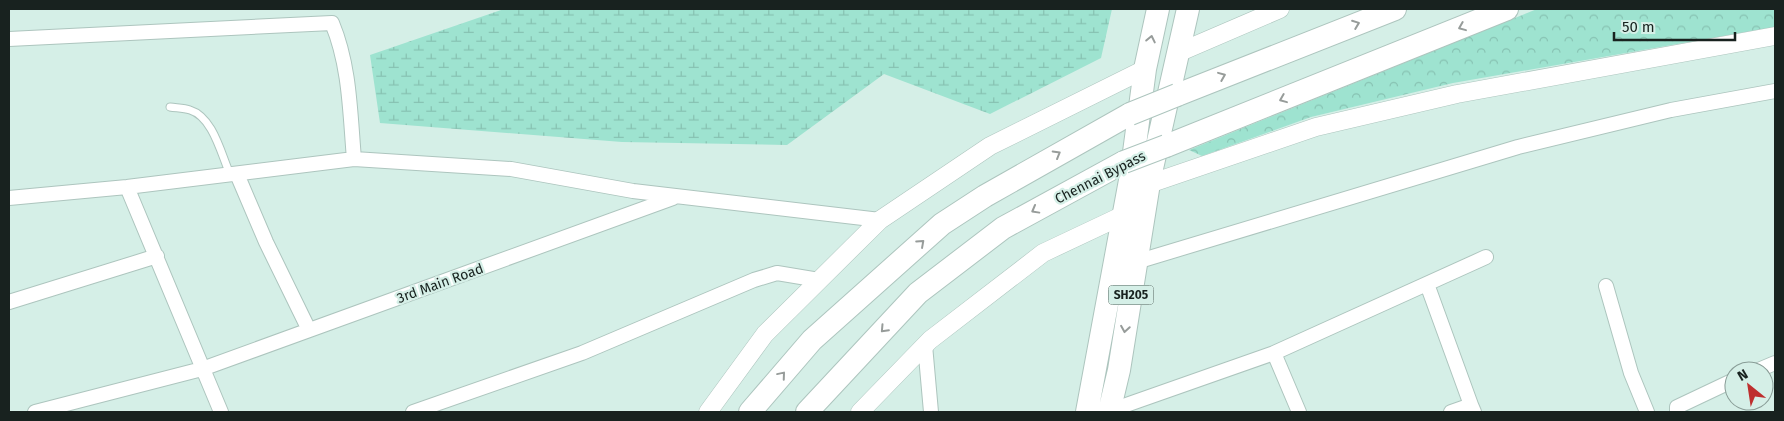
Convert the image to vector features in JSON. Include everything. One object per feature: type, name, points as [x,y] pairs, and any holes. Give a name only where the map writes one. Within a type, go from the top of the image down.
[{"type":"main road","points":[[1086,412],[1131,175],[1145,69],[1158,9]]},
{"type":"main road","name":"SH205","points":[[1109,412],[1119,370],[1149,184],[1180,52],[1188,9]]},
{"type":"main road","points":[[750,412],[812,340],[949,220],[985,196],[1121,118],[1395,9]]},
{"type":"main road","name":"Chennai Bypass","points":[[807,412],[918,293],[1003,228],[1124,162],[1507,9]]},
{"type":"street","points":[[1180,52],[1280,9]]},
{"type":"street","points":[[9,39],[332,23],[340,42],[347,74],[354,159]]},
{"type":"street","points":[[1149,184],[1316,127],[1457,94],[1775,36]]},
{"type":"street","points":[[708,412],[765,334],[880,220],[990,146],[1145,69]]},
{"type":"street","points":[[1136,262],[1518,147],[1671,110],[1775,91]]},
{"type":"street","points":[[9,198],[127,187],[354,159],[511,168],[633,191],[880,220]]},
{"type":"street","points":[[233,174],[309,330]]},
{"type":"street","points":[[127,187],[221,412]]},
{"type":"street","name":"3rd Main Road","points":[[35,412],[202,369],[678,196]]},
{"type":"street","points":[[860,412],[925,345],[1043,253],[1124,213],[1146,206]]},
{"type":"street","points":[[9,302],[157,256]]},
{"type":"street","points":[[1109,412],[1274,353],[1486,257]]},
{"type":"street","points":[[413,412],[582,353],[754,280],[777,273],[819,280]]},
{"type":"street","points":[[1426,284],[1473,409],[1451,412]]},
{"type":"street","points":[[1606,286],[1631,373],[1647,412]]},
{"type":"street","points":[[925,345],[931,412]]},
{"type":"street","points":[[1274,353],[1299,412]]},
{"type":"street","points":[[1677,412],[1677,406],[1724,385]]},
{"type":"lane","points":[[170,108],[189,109],[199,114],[208,124],[233,174]]},
{"type":"green space","points":[[504,9],[1112,9],[1101,58],[990,114],[884,74],[787,145],[622,142],[380,123],[370,55]]},
{"type":"green space","points":[[1537,9],[1775,9],[1775,27],[1453,83],[1311,117],[1202,156],[1189,150]]}]
